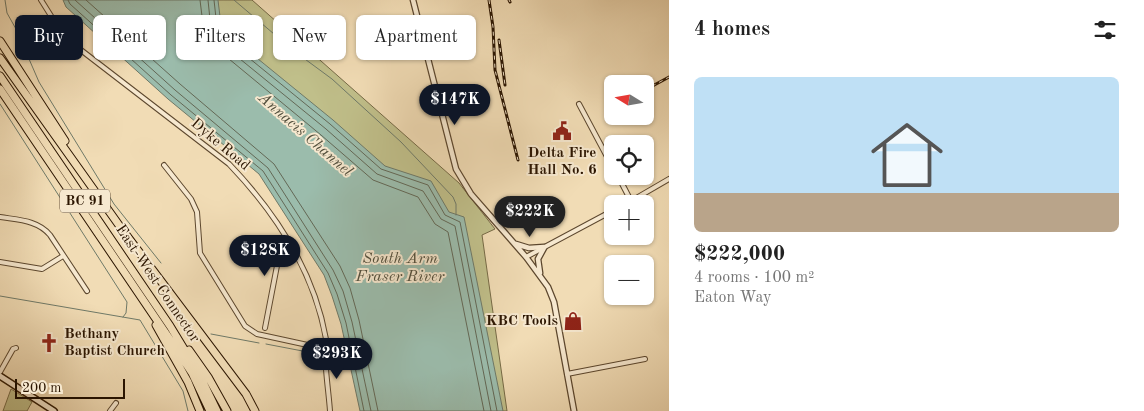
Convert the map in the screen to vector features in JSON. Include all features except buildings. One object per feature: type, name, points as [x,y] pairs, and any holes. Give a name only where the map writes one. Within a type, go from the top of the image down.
[{"type":"highway","points":[[0,41],[52,120],[85,176]]},
{"type":"highway","points":[[0,58],[246,394],[255,411]]},
{"type":"highway","name":"East-West Connector","points":[[0,76],[170,326],[198,372],[217,411]]},
{"type":"highway","name":"BC 91","points":[[0,89],[29,131]]},
{"type":"highway","points":[[0,94],[29,131]]},
{"type":"highway","name":"East-West Connector","points":[[29,131],[192,373],[210,411]]},
{"type":"highway","points":[[150,311],[162,338],[188,382],[200,411]]},
{"type":"highway","points":[[170,326],[196,360],[226,411]]},
{"type":"main road","points":[[0,376],[54,411]]},
{"type":"street","name":"Dyke Road","points":[[40,0],[58,27],[77,47],[228,164],[246,182],[279,224],[298,258],[319,310],[326,341],[330,411]]},
{"type":"street","points":[[413,0],[456,169],[471,194],[526,257],[548,287],[554,302],[574,411]]},
{"type":"street","points":[[580,104],[604,150]]},
{"type":"street","points":[[164,165],[192,199],[197,212],[200,253],[245,326],[257,334],[326,350]]},
{"type":"street","points":[[641,195],[669,179]]},
{"type":"street","points":[[526,257],[604,215]]},
{"type":"street","points":[[0,217],[31,222],[42,227],[87,292]]},
{"type":"street","points":[[265,328],[281,246],[287,238]]},
{"type":"street","points":[[514,243],[529,248],[544,248]]},
{"type":"street","points":[[540,274],[538,259],[544,248]]},
{"type":"street","points":[[0,262],[39,269],[46,267],[63,256]]},
{"type":"street","points":[[0,372],[13,349],[16,348]]},
{"type":"street","points":[[567,374],[644,359]]},
{"type":"street","points":[[110,411],[116,404]]},
{"type":"shaded area","points":[[203,0],[252,0],[273,19],[273,60],[320,60],[459,183],[495,229],[482,235],[507,411],[502,411],[238,60],[263,60],[263,15],[211,15]]},
{"type":"shaded area","points":[[11,389],[32,402],[27,411],[3,411]]},
{"type":"water","name":"South Arm Fraser River","points":[[63,0],[218,0],[220,15],[176,15],[176,60],[259,60],[333,120],[385,166],[431,181],[449,212],[464,217],[503,411],[360,411],[341,324],[324,275],[259,174],[168,99],[125,60],[166,60],[166,15],[93,15],[93,31],[83,22],[83,15],[75,15],[66,7]]},
{"type":"waterway","points":[[5,0],[7,13],[39,82],[114,204],[161,263]]},
{"type":"waterway","points":[[234,0],[294,51],[332,79],[401,142],[453,197],[456,204],[456,215]]},
{"type":"waterway","points":[[0,104],[127,302],[126,313],[123,317]]},
{"type":"waterway","points":[[0,296],[140,320],[183,391],[188,411]]},
{"type":"waterway","points":[[211,334],[259,343]]},
{"type":"waterway","points":[[266,344],[313,353]]},
{"type":"waterway","points":[[334,356],[347,358]]},
{"type":"railway","points":[[489,0],[493,27],[495,70],[518,160]]},
{"type":"railway","points":[[499,40],[505,85]]},
{"type":"railway","points":[[654,85],[669,77]]},
{"type":"place","name":"Delta Fire Hall No. 6","points":[[562,131]]},
{"type":"place","name":"KBC Tools","points":[[573,321]]},
{"type":"place","name":"Bethany Baptist Church","points":[[49,343]]},
{"type":"water label","name":"Annacis Channel","points":[[305,135]]}]
